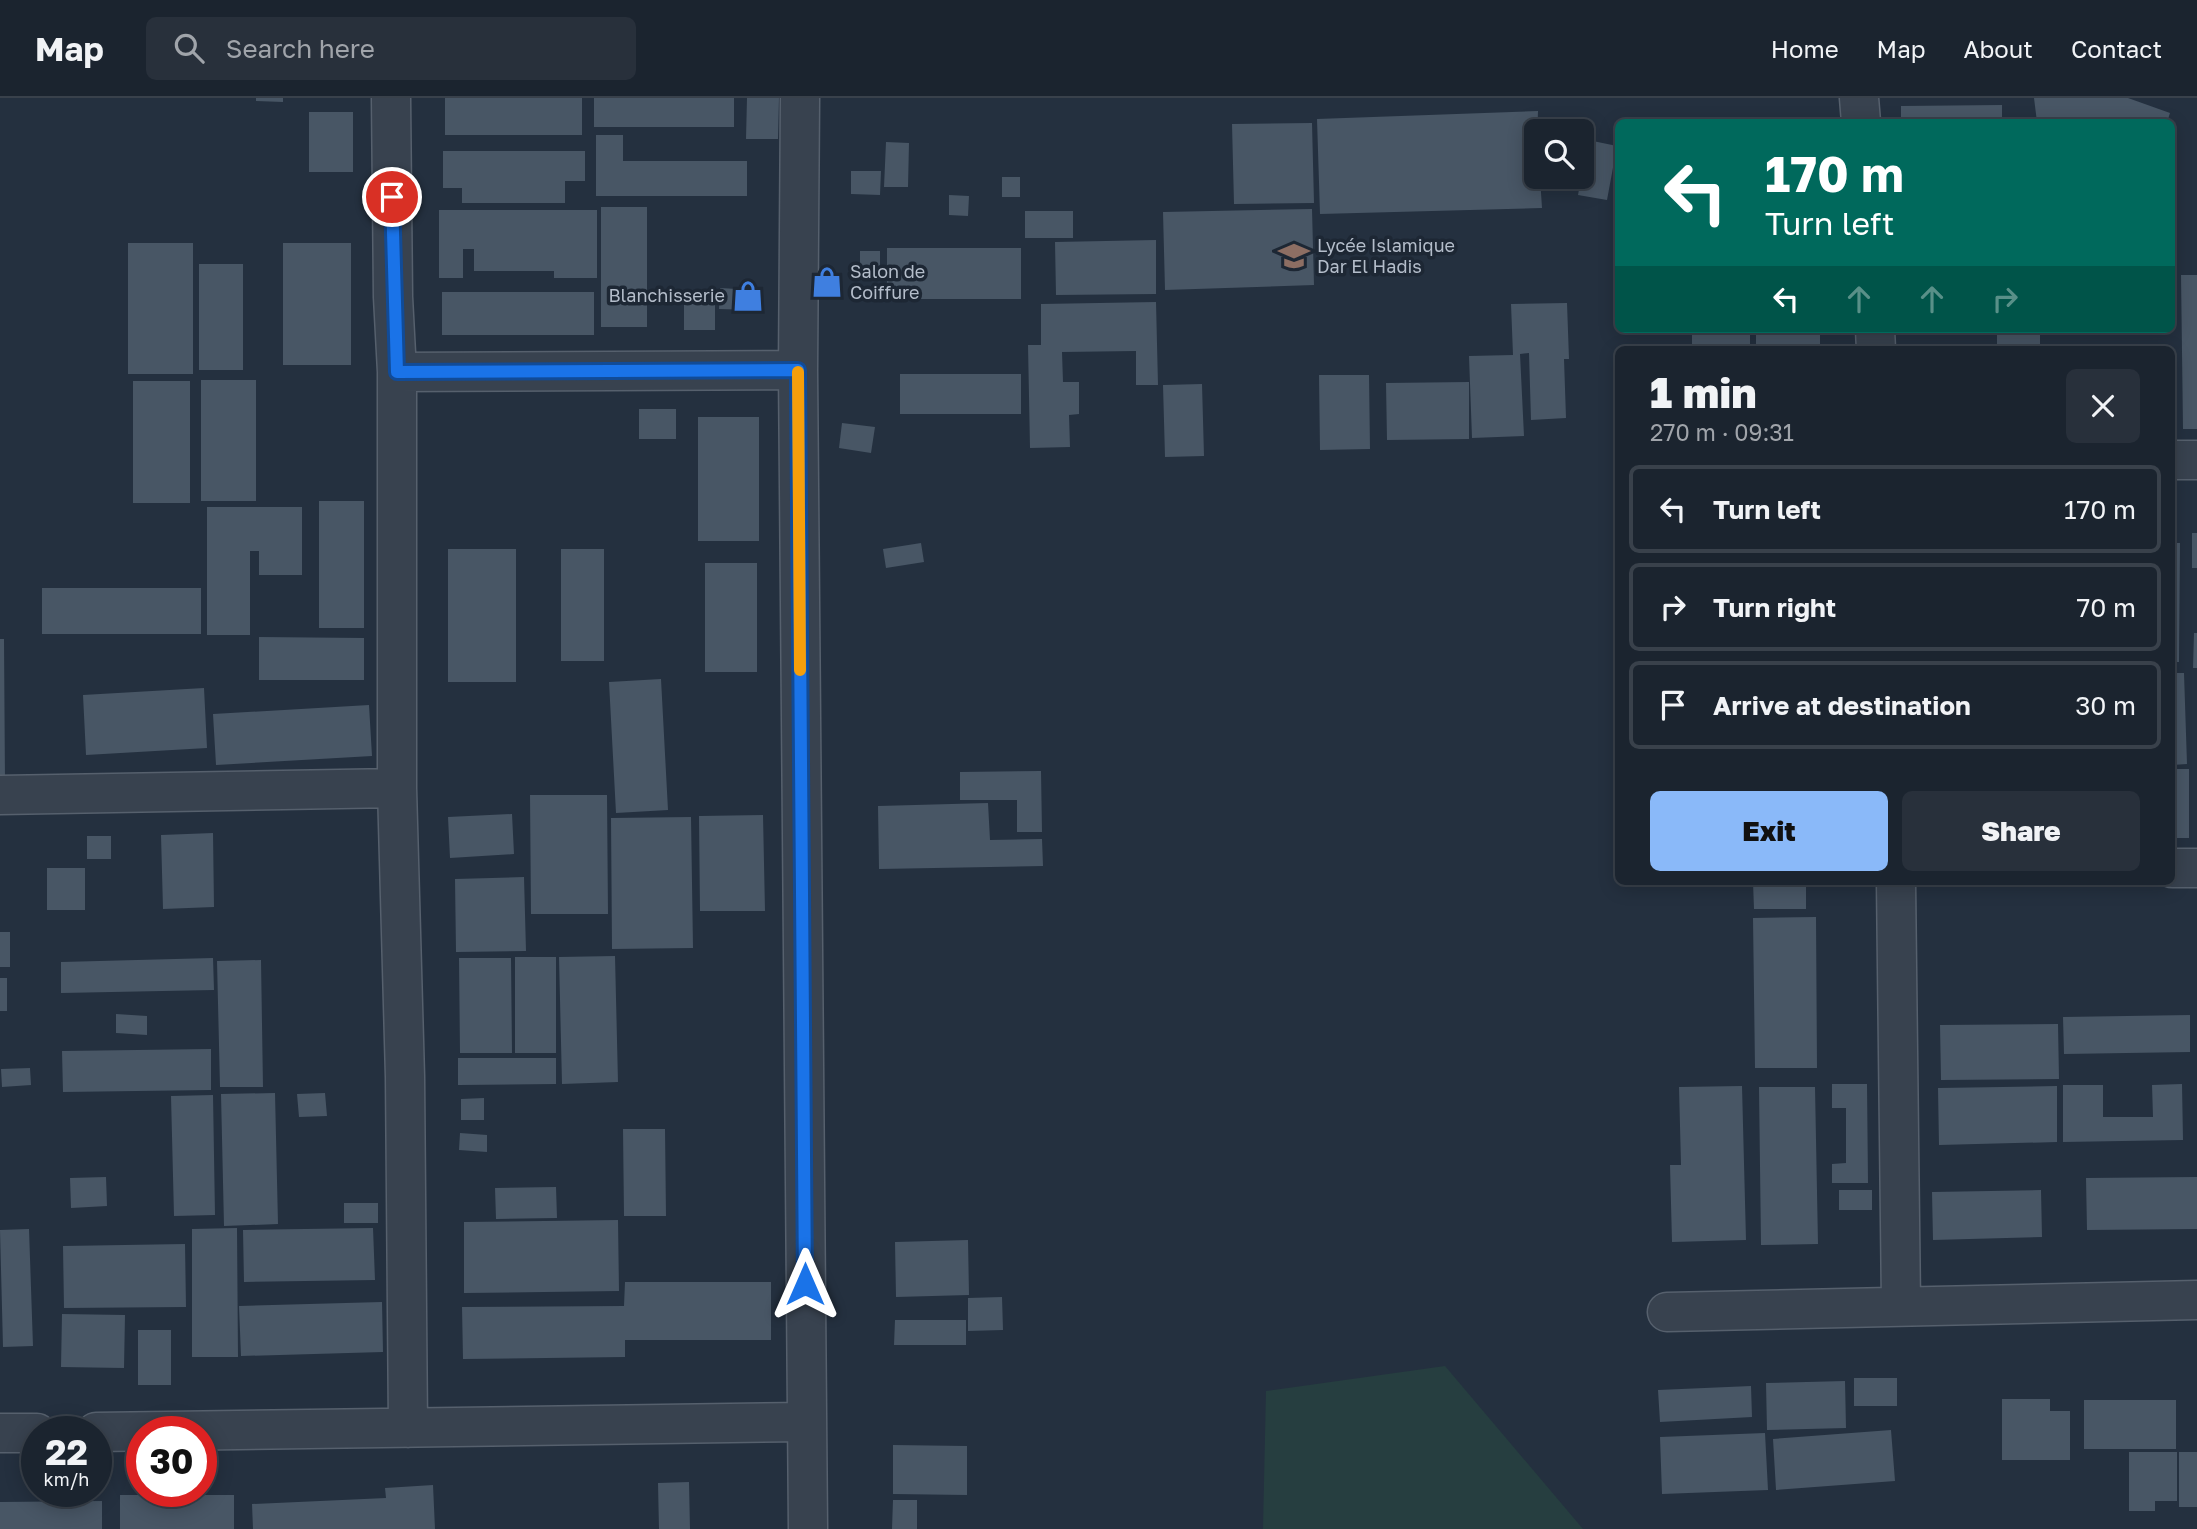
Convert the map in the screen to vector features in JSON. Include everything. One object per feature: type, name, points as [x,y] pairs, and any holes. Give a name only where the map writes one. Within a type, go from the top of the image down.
[{"type":"street","points":[[391,98],[393,297],[397,372],[397,788],[405,1077],[408,1428]]},
{"type":"street","points":[[800,98],[798,370],[808,1529]]},
{"type":"street","points":[[1859,98],[1861,119]]},
{"type":"street","points":[[397,372],[798,370]]},
{"type":"street","points":[[2175,460],[2197,460]]},
{"type":"street","points":[[0,795],[397,788]]},
{"type":"street","points":[[2175,868],[2197,868]]},
{"type":"street","points":[[1896,885],[1901,1306]]},
{"type":"street","points":[[1667,1312],[2197,1300]]},
{"type":"street","points":[[112,1432],[806,1422]]},
{"type":"street","points":[[0,1433],[21,1433]]},
{"type":"green space","points":[[1445,1366],[1583,1529],[1263,1529],[1266,1391]]},
{"type":"building","points":[[256,98],[283,98],[283,102],[256,101]]},
{"type":"building","points":[[445,98],[582,98],[582,135],[445,135]]},
{"type":"building","points":[[594,98],[734,98],[734,127],[594,127]]},
{"type":"building","points":[[747,98],[779,98],[778,139],[746,139]]},
{"type":"building","points":[[2034,98],[2128,98],[2170,113],[2168,119],[2037,119]]},
{"type":"building","points":[[2002,105],[2002,119],[1901,119],[1901,106]]},
{"type":"building","points":[[1538,111],[1538,119],[1524,119],[1524,189],[1541,189],[1542,208],[1320,214],[1317,119]]},
{"type":"building","points":[[309,112],[353,112],[353,172],[309,172]]},
{"type":"building","points":[[1312,123],[1314,203],[1234,204],[1232,124]]},
{"type":"building","points":[[596,135],[623,135],[623,161],[747,161],[747,196],[596,196]]},
{"type":"building","points":[[1594,141],[1615,146],[1607,200],[1578,195],[1579,189],[1594,189]]},
{"type":"building","points":[[886,142],[909,143],[908,187],[884,187]]},
{"type":"building","points":[[443,151],[585,151],[585,181],[565,181],[565,203],[462,203],[462,188],[443,188]]},
{"type":"building","points":[[851,171],[881,171],[880,195],[851,194]]},
{"type":"building","points":[[1002,177],[1020,177],[1020,197],[1002,197]]},
{"type":"building","points":[[949,195],[969,196],[968,216],[949,215]]},
{"type":"building","points":[[601,207],[647,207],[647,327],[601,327]]},
{"type":"building","points":[[1312,209],[1314,285],[1165,290],[1163,212]]},
{"type":"building","points":[[439,210],[597,210],[597,278],[554,278],[554,271],[474,271],[474,249],[463,249],[463,278],[439,278]]},
{"type":"building","points":[[1025,211],[1073,211],[1073,238],[1025,238]]},
{"type":"building","points":[[1156,240],[1156,294],[1056,295],[1055,242]]},
{"type":"building","points":[[128,243],[193,243],[193,374],[128,374]]},
{"type":"building","points":[[283,243],[351,243],[351,365],[283,365]]},
{"type":"building","points":[[887,248],[1021,248],[1021,299],[887,299]]},
{"type":"building","points":[[860,251],[880,251],[880,269],[860,269]]},
{"type":"building","points":[[199,264],[243,264],[243,370],[199,370]]},
{"type":"building","points":[[2181,275],[2197,275],[2197,429],[2183,429]]},
{"type":"building","points":[[720,288],[754,290],[753,310],[719,309]]},
{"type":"building","points":[[442,292],[594,292],[594,335],[442,335]]},
{"type":"building","points":[[1156,302],[1158,385],[1136,385],[1136,351],[1062,352],[1063,382],[1079,382],[1079,414],[1069,415],[1070,447],[1030,448],[1028,345],[1041,345],[1041,304]]},
{"type":"building","points":[[1567,303],[1569,359],[1564,359],[1566,418],[1531,420],[1529,353],[1520,354],[1524,436],[1472,438],[1469,356],[1513,355],[1511,304]]},
{"type":"building","points":[[684,304],[715,304],[715,330],[684,330]]},
{"type":"building","points":[[1756,333],[1820,333],[1820,346],[1756,346]]},
{"type":"building","points":[[1997,333],[2040,333],[2040,346],[1997,346]]},
{"type":"building","points":[[1692,335],[1750,335],[1750,346],[1692,346]]},
{"type":"building","points":[[900,374],[1021,374],[1021,414],[900,414]]},
{"type":"building","points":[[1319,375],[1369,375],[1370,449],[1320,450]]},
{"type":"building","points":[[201,380],[256,380],[256,501],[201,501]]},
{"type":"building","points":[[133,381],[190,381],[190,503],[133,503]]},
{"type":"building","points":[[1469,382],[1469,439],[1387,440],[1386,383]]},
{"type":"building","points":[[1202,384],[1204,456],[1165,457],[1163,385]]},
{"type":"building","points":[[639,409],[676,409],[676,439],[639,439]]},
{"type":"building","points":[[698,417],[759,417],[759,541],[698,541]]},
{"type":"building","points":[[842,423],[875,427],[871,453],[839,448]]},
{"type":"building","points":[[319,501],[364,501],[364,628],[319,628]]},
{"type":"building","points":[[207,507],[302,507],[302,575],[259,575],[259,551],[250,551],[250,635],[207,635]]},
{"type":"building","points":[[2192,533],[2197,533],[2197,568],[2192,568]]},
{"type":"building","points":[[921,543],[924,562],[886,568],[883,549]]},
{"type":"building","points":[[2175,543],[2180,543],[2179,662],[2175,662]]},
{"type":"building","points":[[448,549],[516,549],[516,682],[448,682]]},
{"type":"building","points":[[561,549],[604,549],[604,661],[561,661]]},
{"type":"building","points":[[705,563],[757,563],[757,672],[705,672]]},
{"type":"building","points":[[42,588],[201,588],[201,634],[42,634]]},
{"type":"building","points":[[2194,633],[2197,633],[2197,668],[2193,668]]},
{"type":"building","points":[[259,637],[364,638],[364,680],[259,680]]},
{"type":"building","points":[[0,639],[4,639],[5,782],[0,782]]},
{"type":"building","points":[[2175,673],[2184,673],[2187,764],[2175,765]]},
{"type":"building","points":[[661,679],[668,810],[616,813],[609,682]]},
{"type":"building","points":[[204,688],[207,748],[86,755],[83,695]]},
{"type":"building","points":[[369,705],[372,756],[216,765],[213,714]]},
{"type":"building","points":[[2175,769],[2189,769],[2189,838],[2175,838]]},
{"type":"building","points":[[1041,771],[1042,832],[1017,832],[1017,800],[960,800],[960,772]]},
{"type":"building","points":[[530,795],[607,795],[608,914],[531,914]]},
{"type":"building","points":[[988,803],[990,840],[1042,839],[1043,866],[879,869],[878,806]]},
{"type":"building","points":[[512,814],[514,854],[450,858],[448,817]]},
{"type":"building","points":[[763,815],[765,911],[700,911],[699,816]]},
{"type":"building","points":[[691,817],[693,948],[612,949],[611,818]]},
{"type":"building","points":[[213,833],[214,907],[163,909],[161,835]]},
{"type":"building","points":[[87,836],[111,836],[111,859],[87,859]]},
{"type":"building","points":[[47,868],[85,868],[85,910],[47,910]]},
{"type":"building","points":[[524,877],[526,951],[456,952],[455,879]]},
{"type":"building","points":[[1753,885],[1806,885],[1806,909],[1754,909]]},
{"type":"building","points":[[1816,917],[1817,1068],[1755,1068],[1753,918]]},
{"type":"building","points":[[0,932],[10,932],[10,967],[0,967]]},
{"type":"building","points":[[615,956],[618,1082],[562,1084],[559,957]]},
{"type":"building","points":[[515,957],[556,957],[556,1053],[515,1053]]},
{"type":"building","points":[[213,958],[214,990],[61,993],[61,962]]},
{"type":"building","points":[[459,958],[511,958],[512,1053],[460,1053]]},
{"type":"building","points":[[261,960],[263,1087],[220,1087],[217,961]]},
{"type":"building","points":[[0,978],[7,978],[7,1011],[0,1011]]},
{"type":"building","points":[[116,1014],[147,1016],[147,1035],[116,1033]]},
{"type":"building","points":[[2190,1015],[2190,1052],[2064,1054],[2063,1017]]},
{"type":"building","points":[[2058,1024],[2059,1079],[1941,1080],[1940,1025]]},
{"type":"building","points":[[211,1049],[211,1090],[63,1092],[62,1051]]},
{"type":"building","points":[[458,1058],[556,1058],[556,1084],[458,1085]]},
{"type":"building","points":[[30,1068],[31,1085],[2,1087],[1,1069]]},
{"type":"building","points":[[1832,1084],[1867,1084],[1868,1183],[1832,1183],[1832,1164],[1846,1163],[1846,1108],[1832,1108]]},
{"type":"building","points":[[2182,1084],[2183,1140],[2063,1142],[2063,1085],[2103,1085],[2103,1117],[2153,1117],[2152,1085]]},
{"type":"building","points":[[1742,1086],[1746,1240],[1672,1242],[1670,1165],[1681,1165],[1679,1087]]},
{"type":"building","points":[[2057,1086],[2057,1142],[1939,1145],[1938,1088]]},
{"type":"building","points":[[1759,1087],[1815,1087],[1818,1244],[1761,1245]]},
{"type":"building","points":[[275,1093],[278,1224],[224,1226],[221,1094]]},
{"type":"building","points":[[325,1093],[327,1116],[299,1117],[297,1094]]},
{"type":"building","points":[[213,1095],[215,1215],[174,1216],[171,1096]]},
{"type":"building","points":[[484,1098],[484,1120],[461,1120],[461,1099]]},
{"type":"building","points":[[623,1129],[665,1129],[666,1216],[624,1216]]},
{"type":"building","points":[[460,1133],[487,1135],[487,1152],[459,1150]]},
{"type":"building","points":[[106,1177],[107,1206],[71,1208],[70,1178]]},
{"type":"building","points":[[2197,1177],[2197,1229],[2087,1230],[2086,1178]]},
{"type":"building","points":[[556,1187],[557,1218],[496,1219],[495,1188]]},
{"type":"building","points":[[1839,1190],[1872,1190],[1872,1210],[1839,1210]]},
{"type":"building","points":[[2041,1190],[2042,1237],[1933,1240],[1932,1192]]},
{"type":"building","points":[[344,1203],[378,1203],[378,1223],[344,1223]]},
{"type":"building","points":[[618,1220],[619,1291],[464,1293],[464,1222]]},
{"type":"building","points":[[237,1228],[238,1357],[192,1357],[192,1229]]},
{"type":"building","points":[[373,1228],[375,1280],[244,1282],[243,1230]]},
{"type":"building","points":[[29,1229],[33,1346],[3,1347],[0,1230]]},
{"type":"building","points":[[968,1240],[969,1295],[896,1297],[895,1242]]},
{"type":"building","points":[[185,1244],[186,1307],[64,1308],[63,1246]]},
{"type":"building","points":[[625,1282],[771,1282],[771,1340],[625,1340],[625,1357],[463,1359],[462,1307],[624,1306]]},
{"type":"building","points":[[1002,1297],[1003,1330],[968,1331],[968,1298]]},
{"type":"building","points":[[382,1302],[383,1352],[241,1356],[239,1306]]},
{"type":"building","points":[[62,1314],[125,1315],[124,1368],[61,1367]]},
{"type":"building","points":[[895,1320],[966,1320],[966,1345],[894,1345]]},
{"type":"building","points":[[138,1330],[171,1330],[171,1385],[138,1385]]},
{"type":"building","points":[[1854,1378],[1897,1378],[1897,1406],[1854,1406]]},
{"type":"building","points":[[1845,1381],[1846,1428],[1767,1430],[1766,1383]]},
{"type":"building","points":[[1751,1386],[1752,1417],[1660,1422],[1658,1390]]},
{"type":"building","points":[[2002,1399],[2050,1399],[2050,1411],[2070,1411],[2070,1460],[2002,1460]]},
{"type":"building","points":[[2084,1400],[2176,1400],[2176,1449],[2084,1449]]},
{"type":"building","points":[[1891,1430],[1895,1481],[1776,1490],[1773,1439]]},
{"type":"building","points":[[1765,1433],[1768,1490],[1662,1494],[1660,1437]]},
{"type":"building","points":[[893,1445],[967,1446],[967,1495],[893,1494]]},
{"type":"building","points":[[2129,1452],[2177,1452],[2177,1501],[2155,1501],[2155,1511],[2129,1511]]},
{"type":"building","points":[[2179,1452],[2197,1452],[2197,1507],[2179,1507]]},
{"type":"building","points":[[689,1482],[690,1529],[659,1529],[658,1483]]},
{"type":"building","points":[[433,1485],[435,1529],[253,1529],[252,1504],[386,1498],[385,1488]]},
{"type":"building","points":[[120,1495],[126,1495],[126,1507],[217,1507],[217,1495],[234,1495],[234,1529],[120,1529]]},
{"type":"building","points":[[893,1500],[917,1500],[917,1529],[892,1529]]},
{"type":"building","points":[[0,1502],[21,1502],[21,1507],[102,1507],[102,1529],[0,1529]]},
{"type":"slow traffic","points":[[798,372],[800,670]]},
{"type":"place","name":"Lycée Islamique Dar El Hadis","points":[[1294,256]]},
{"type":"place","name":"Salon de Coiffure","points":[[827,282]]},
{"type":"place","name":"Blanchisserie","points":[[748,296]]},
{"type":"route","points":[[392,197],[397,372],[798,370],[805,1284]]}]
